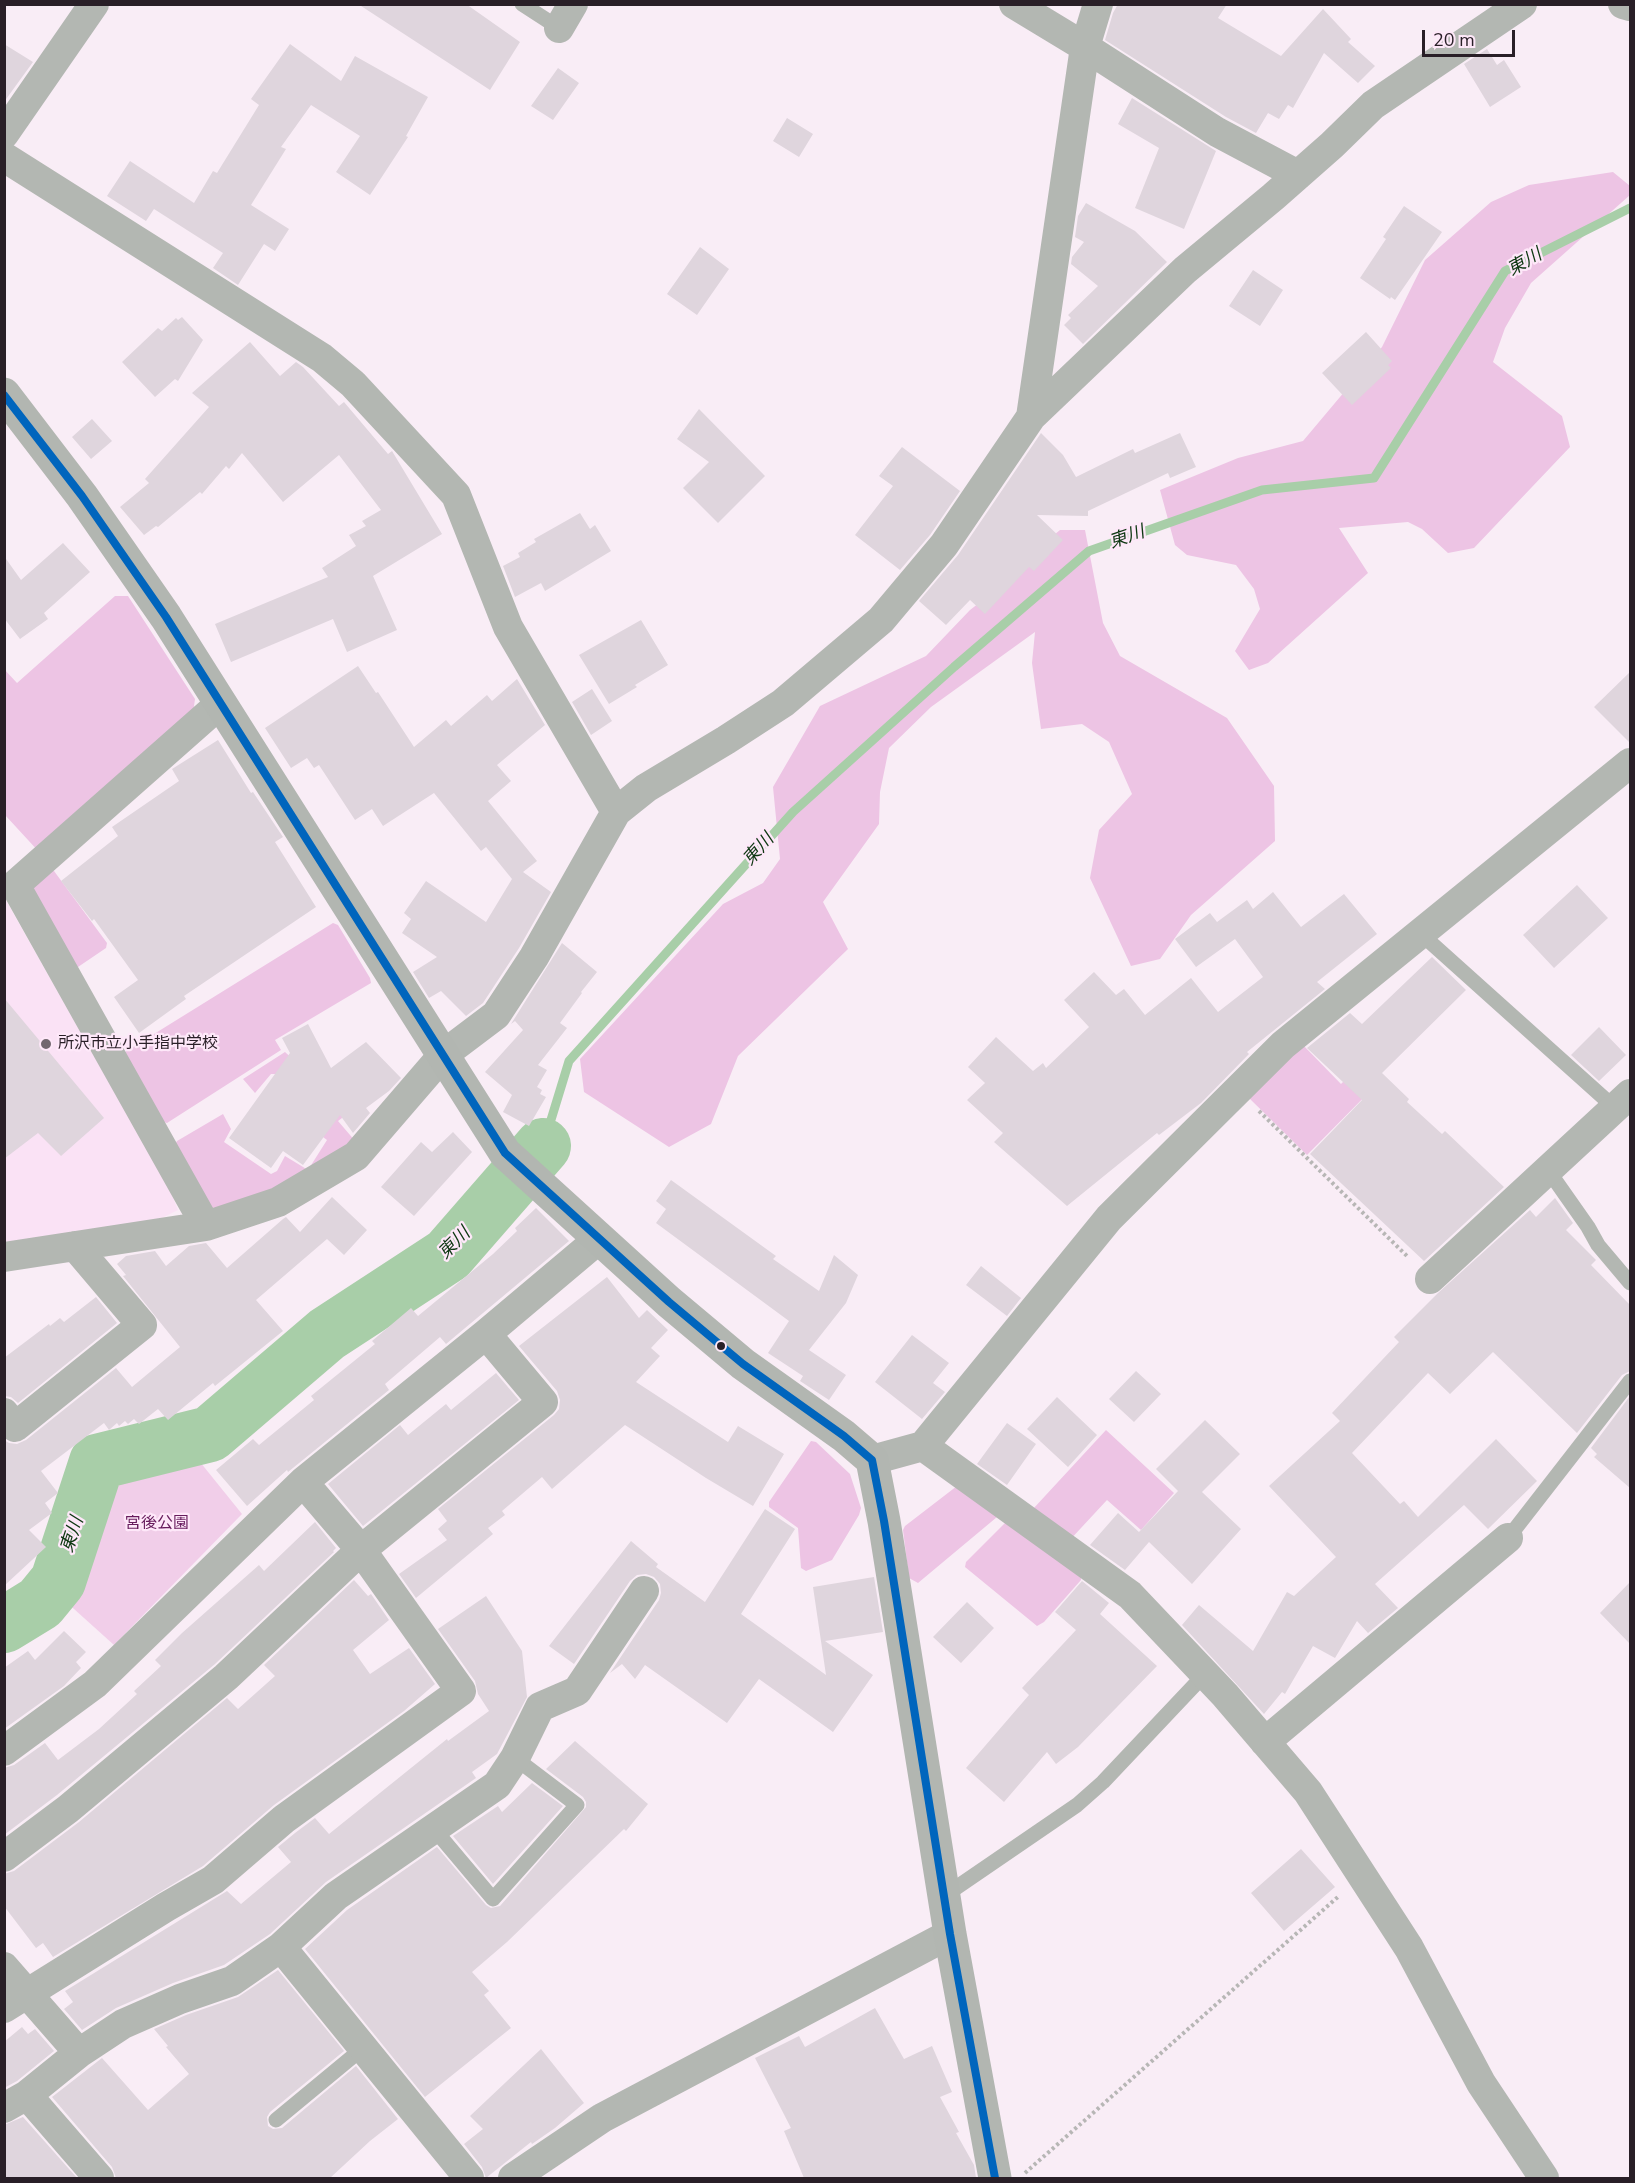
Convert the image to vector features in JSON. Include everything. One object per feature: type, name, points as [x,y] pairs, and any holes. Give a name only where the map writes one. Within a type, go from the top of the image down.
[{"type":"street","points":[[10,115],[94,4]]},
{"type":"street","points":[[1014,4],[1085,46],[1217,132],[1298,175]]},
{"type":"street","points":[[1030,417],[1085,46],[1098,4]]},
{"type":"street","points":[[4,1257],[206,1226],[278,1202],[356,1156],[443,1055],[496,1015],[534,957],[616,812],[645,788],[783,703],[881,620],[944,544],[1030,417],[1185,270],[1298,175],[1373,105],[1522,4]]},
{"type":"street","points":[[1623,4],[1630,6]]},
{"type":"street","points":[[4,157],[322,358],[353,384],[456,495],[508,627],[616,812]]},
{"type":"street","points":[[4,394],[89,506],[166,617],[505,1153],[669,1302],[743,1364],[844,1436],[872,1460],[884,1521],[950,1934],[995,2178]]},
{"type":"street","points":[[206,1226],[15,885],[221,703]]},
{"type":"street","points":[[872,1460],[923,1446],[1109,1218],[1284,1045],[1630,763]]},
{"type":"street","points":[[1430,1279],[1623,1101]]},
{"type":"street","points":[[4,1751],[95,1684],[303,1482],[486,1334],[600,1238]]},
{"type":"street","points":[[4,1413],[15,1427],[142,1325],[75,1246]]},
{"type":"street","points":[[4,1857],[68,1809],[226,1677],[361,1550],[543,1402],[486,1334]]},
{"type":"street","points":[[923,1446],[1130,1595],[1205,1674],[1308,1792],[1409,1948],[1481,2083],[1544,2178]]},
{"type":"street","points":[[16,2000],[213,1880],[284,1819],[461,1691],[361,1550],[303,1482]]},
{"type":"street","points":[[1265,1742],[1508,1538]]},
{"type":"street","points":[[99,2178],[16,2101],[79,2053],[123,2024],[180,1999],[232,1981],[281,1947],[336,1896],[497,1785],[516,1758],[540,1707],[577,1691],[644,1591]]},
{"type":"street","points":[[513,2178],[602,2118],[950,1934]]},
{"type":"street","points":[[281,1947],[470,2178]]},
{"type":"street","points":[[4,1967],[16,2000],[79,2053]]},
{"type":"lane","points":[[522,4],[566,16]]},
{"type":"lane","points":[[1420,933],[1623,1101]]},
{"type":"lane","points":[[1548,1170],[1598,1245],[1630,1283]]},
{"type":"lane","points":[[1508,1538],[1630,1381]]},
{"type":"lane","points":[[944,1896],[1086,1797],[1205,1674]]},
{"type":"lane","points":[[434,1829],[493,1899],[577,1805],[516,1758]]},
{"type":"lane","points":[[276,2120],[363,2048]]},
{"type":"path","points":[[1237,1090],[1430,1279]]},
{"type":"path","points":[[1019,2178],[1362,1876]]},
{"type":"shaded area","points":[[1613,172],[1630,186],[1630,195],[1531,283],[1505,328],[1493,362],[1562,416],[1570,447],[1474,548],[1448,553],[1422,529],[1408,522],[1339,528],[1368,573],[1268,663],[1249,670],[1235,651],[1260,609],[1254,589],[1236,565],[1187,555],[1175,545],[1160,490],[1238,458],[1303,441],[1382,347],[1425,260],[1491,202],[1529,185]]},
{"type":"shaded area","points":[[1060,530],[1085,530],[1103,623],[1120,656],[1227,718],[1274,786],[1275,841],[1191,915],[1160,959],[1131,966],[1090,878],[1099,830],[1132,794],[1109,742],[1082,724],[1041,729],[1032,663],[1035,632],[931,707],[889,748],[880,792],[879,824],[823,902],[848,949],[738,1056],[711,1124],[669,1147],[584,1092],[580,1059],[723,904],[763,883],[780,859],[773,787],[820,706],[926,656],[970,610],[1000,587],[1037,549]]},
{"type":"shaded area","points":[[115,596],[128,596],[195,699],[193,713],[40,853],[5,815],[4,669],[17,683]]},
{"type":"shaded area","points":[[49,871],[54,871],[107,943],[106,948],[78,967],[72,966],[30,887]]},
{"type":"shaded area","name":"所沢市立小手指中学校","points":[[4,897],[170,1190],[178,1210],[158,1220],[5,1243]]},
{"type":"shaded area","points":[[333,923],[338,925],[371,983],[275,1040],[281,1050],[167,1123],[160,1121],[125,1052]]},
{"type":"shaded area","points":[[1302,1044],[1341,1084],[1365,1060],[1383,1078],[1307,1155],[1249,1098]]},
{"type":"shaded area","points":[[285,1052],[350,1112],[338,1121],[356,1142],[277,1194],[215,1214],[174,1146],[177,1141],[223,1114],[231,1129],[224,1142],[271,1174],[277,1171],[285,1156],[308,1170],[327,1140],[307,1125],[276,1074],[271,1074],[255,1093],[243,1079]]},
{"type":"shaded area","points":[[1106,1430],[1174,1493],[1141,1530],[1107,1500],[1068,1542],[1033,1509]]},
{"type":"shaded area","points":[[811,1441],[816,1442],[850,1474],[861,1508],[832,1560],[806,1571],[801,1568],[798,1528],[769,1507],[769,1502]]},
{"type":"shaded area","points":[[957,1486],[997,1517],[918,1583],[909,1578],[903,1530],[905,1526]]},
{"type":"shaded area","points":[[1007,1521],[1081,1576],[1081,1580],[1044,1622],[1037,1626],[965,1567],[966,1562]]},
{"type":"green space","name":"宮後公園","points":[[192,1452],[242,1514],[114,1645],[64,1600],[64,1595],[116,1483]]},
{"type":"building","points":[[358,4],[466,4],[520,42],[490,90]]},
{"type":"building","points":[[1118,4],[1227,4],[1218,18],[1281,56],[1323,9],[1351,39],[1348,42],[1375,66],[1358,83],[1324,53],[1293,108],[1288,105],[1279,119],[1268,113],[1256,133],[1226,117],[1105,40]]},
{"type":"building","points":[[4,44],[33,62],[4,102]]},
{"type":"building","points":[[290,44],[341,81],[355,56],[428,97],[406,136],[408,137],[370,195],[336,172],[360,136],[311,105],[281,147],[286,149],[251,205],[289,229],[275,251],[264,244],[238,285],[213,268],[223,253],[154,209],[146,221],[107,196],[130,161],[194,203],[213,171],[217,173],[259,105],[251,99]]},
{"type":"building","points":[[1487,49],[1497,65],[1504,60],[1521,87],[1490,107],[1464,64]]},
{"type":"building","points":[[558,68],[579,83],[553,120],[531,106]]},
{"type":"building","points":[[1132,98],[1216,151],[1184,229],[1135,208],[1159,148],[1118,124]]},
{"type":"building","points":[[787,118],[813,134],[799,157],[773,141]]},
{"type":"building","points":[[1086,203],[1135,231],[1167,262],[1083,344],[1064,325],[1071,318],[1068,315],[1098,286],[1071,264],[1072,257],[1084,242],[1075,237],[1078,216]]},
{"type":"building","points":[[1404,206],[1442,232],[1395,300],[1391,297],[1390,299],[1360,278],[1386,239],[1383,237]]},
{"type":"building","points":[[700,247],[729,269],[697,315],[667,294]]},
{"type":"building","points":[[1253,270],[1283,290],[1260,326],[1229,306]]},
{"type":"building","points":[[182,317],[203,340],[178,381],[175,379],[155,397],[122,362],[158,328],[162,331],[176,318],[178,320]]},
{"type":"building","points":[[1366,332],[1392,361],[1388,365],[1391,368],[1352,405],[1322,373]]},
{"type":"building","points":[[250,342],[280,376],[296,362],[339,406],[344,402],[388,454],[392,451],[442,534],[373,576],[397,630],[347,652],[333,619],[231,662],[215,624],[328,577],[322,568],[356,546],[349,535],[366,526],[362,521],[381,510],[339,455],[283,502],[242,453],[229,469],[226,466],[202,494],[200,492],[158,527],[156,526],[144,535],[120,507],[149,483],[145,479],[209,407],[192,393]]},
{"type":"building","points":[[699,409],[765,476],[718,523],[683,488],[709,462],[677,439]]},
{"type":"building","points":[[92,419],[112,441],[91,459],[72,437]]},
{"type":"building","points":[[1041,433],[1063,455],[1076,477],[1133,449],[1135,453],[1180,433],[1196,467],[1170,478],[1168,473],[1088,511],[1088,516],[1037,515],[1063,540],[1034,571],[1029,567],[985,614],[970,600],[946,625],[919,601],[958,555]]},
{"type":"building","points":[[902,447],[960,491],[930,535],[900,570],[855,535],[893,486],[879,476]]},
{"type":"building","points":[[580,513],[590,529],[595,525],[611,551],[545,591],[541,583],[515,597],[503,566],[520,557],[518,553],[536,542],[534,539]]},
{"type":"building","points":[[63,543],[90,572],[44,613],[48,619],[20,639],[4,618],[4,556],[21,580]]},
{"type":"building","points":[[641,620],[668,665],[609,704],[579,655]]},
{"type":"building","points":[[358,666],[414,747],[446,720],[451,726],[487,695],[492,701],[517,679],[545,725],[497,765],[511,781],[488,801],[537,861],[523,872],[551,892],[519,948],[483,1003],[466,1016],[441,991],[429,998],[413,972],[437,957],[402,933],[411,919],[404,913],[426,881],[486,922],[512,879],[486,847],[481,851],[434,793],[383,826],[372,809],[355,820],[319,765],[314,768],[307,758],[291,768],[265,728]]},
{"type":"building","points":[[1630,672],[1630,743],[1594,707]]},
{"type":"building","points":[[592,689],[612,721],[591,735],[572,702]]},
{"type":"building","points":[[218,740],[251,793],[253,792],[283,837],[275,842],[316,907],[184,996],[186,999],[139,1033],[114,997],[138,980],[94,919],[92,921],[61,881],[118,836],[112,827],[179,781],[172,769]]},
{"type":"building","points":[[1577,885],[1608,918],[1554,968],[1523,935]]},
{"type":"building","points":[[1273,892],[1301,927],[1344,894],[1377,934],[1317,982],[1325,989],[1247,1052],[1249,1054],[1201,1103],[1159,1135],[1157,1133],[1067,1206],[994,1142],[1003,1133],[967,1100],[985,1083],[968,1067],[996,1037],[1033,1071],[1043,1063],[1046,1068],[1089,1027],[1064,1000],[1094,972],[1116,995],[1124,989],[1145,1015],[1191,978],[1218,1012],[1263,977],[1235,939],[1196,967],[1175,939],[1210,913],[1217,922],[1247,900],[1253,909]]},
{"type":"building","points":[[562,943],[597,972],[560,1023],[567,1028],[538,1065],[547,1070],[537,1087],[542,1090],[540,1094],[546,1097],[529,1126],[503,1112],[512,1095],[485,1072],[523,1030],[515,1021],[511,1024]]},
{"type":"building","points":[[1432,957],[1466,990],[1382,1073],[1409,1099],[1407,1102],[1442,1134],[1445,1131],[1504,1187],[1424,1261],[1310,1154],[1362,1100],[1307,1048],[1350,1013],[1362,1024]]},
{"type":"building","points":[[4,998],[104,1118],[61,1156],[38,1133],[4,1159]]},
{"type":"building","points":[[308,1024],[331,1068],[366,1042],[401,1078],[389,1091],[366,1108],[370,1113],[353,1133],[340,1115],[303,1165],[283,1151],[271,1168],[229,1138],[290,1053],[282,1038]]},
{"type":"building","points":[[1599,1027],[1626,1055],[1599,1081],[1571,1055]]},
{"type":"building","points":[[453,1132],[472,1152],[414,1216],[381,1187],[421,1142],[432,1152]]},
{"type":"building","points":[[671,1180],[776,1256],[773,1259],[819,1291],[834,1255],[858,1275],[846,1303],[809,1350],[846,1375],[829,1400],[800,1381],[803,1376],[768,1353],[789,1321],[656,1223],[666,1209],[656,1201]]},
{"type":"building","points":[[332,1197],[367,1230],[344,1255],[327,1239],[256,1300],[283,1331],[215,1386],[213,1383],[168,1420],[158,1409],[139,1424],[134,1419],[128,1424],[125,1421],[119,1426],[117,1423],[109,1430],[104,1423],[41,1471],[58,1493],[45,1503],[52,1513],[29,1530],[46,1547],[4,1586],[4,1440],[17,1444],[26,1440],[116,1368],[132,1387],[180,1347],[123,1276],[126,1275],[117,1264],[126,1256],[155,1251],[166,1266],[189,1246],[206,1243],[227,1268],[286,1217],[300,1232]]},
{"type":"building","points":[[1555,1198],[1573,1223],[1566,1230],[1596,1260],[1591,1265],[1630,1305],[1630,1371],[1622,1375],[1577,1433],[1493,1352],[1450,1394],[1428,1373],[1352,1453],[1400,1504],[1404,1501],[1418,1517],[1496,1439],[1537,1481],[1488,1529],[1464,1505],[1375,1584],[1398,1608],[1368,1633],[1357,1621],[1335,1658],[1313,1646],[1285,1694],[1282,1692],[1264,1714],[1182,1625],[1199,1605],[1253,1651],[1287,1592],[1294,1596],[1336,1557],[1269,1486],[1340,1421],[1332,1413],[1399,1342],[1394,1337],[1438,1293],[1530,1210],[1536,1217]]},
{"type":"building","points":[[536,1208],[569,1241],[446,1344],[440,1337],[385,1384],[389,1390],[288,1472],[287,1470],[247,1506],[216,1470],[253,1439],[259,1445],[314,1400],[311,1396],[375,1344],[372,1341],[411,1308],[418,1316],[493,1254],[517,1231],[515,1228]]},
{"type":"building","points":[[981,1266],[1021,1298],[1007,1316],[966,1285]]},
{"type":"building","points":[[607,1277],[639,1318],[647,1310],[668,1330],[651,1348],[660,1356],[636,1382],[728,1442],[738,1426],[784,1454],[753,1506],[625,1425],[552,1489],[542,1477],[502,1511],[505,1515],[488,1528],[493,1534],[416,1598],[399,1574],[447,1540],[438,1529],[447,1521],[438,1509],[559,1409],[560,1400],[557,1391],[519,1346]]},
{"type":"building","points":[[96,1297],[117,1323],[18,1403],[11,1397],[4,1396],[4,1358],[49,1324],[50,1326],[60,1318],[64,1322]]},
{"type":"building","points":[[912,1335],[949,1363],[933,1383],[945,1392],[922,1419],[875,1382]]},
{"type":"building","points":[[1136,1371],[1161,1394],[1134,1422],[1109,1399]]},
{"type":"building","points":[[496,1373],[519,1400],[363,1526],[328,1484],[400,1425],[408,1435],[446,1404],[451,1410]]},
{"type":"building","points":[[1630,1396],[1630,1488],[1594,1457],[1597,1454],[1591,1448]]},
{"type":"building","points":[[1057,1397],[1097,1435],[1068,1467],[1027,1429]]},
{"type":"building","points":[[1205,1420],[1240,1454],[1202,1492],[1241,1529],[1192,1584],[1149,1542],[1125,1570],[1090,1545],[1118,1513],[1139,1532],[1178,1491],[1156,1469]]},
{"type":"building","points":[[1007,1423],[1036,1444],[1007,1485],[977,1464]]},
{"type":"building","points":[[765,1509],[795,1529],[741,1614],[826,1675],[813,1587],[874,1577],[883,1632],[825,1641],[873,1675],[833,1732],[759,1679],[727,1723],[645,1665],[635,1679],[622,1664],[610,1673],[659,1600],[660,1584],[654,1577],[646,1574],[637,1575],[630,1581],[574,1664],[549,1646],[631,1541],[658,1564],[656,1567],[705,1602]]},
{"type":"building","points":[[315,1522],[336,1548],[334,1552],[215,1664],[57,1795],[4,1835],[4,1768],[14,1765],[45,1743],[58,1760],[99,1729],[137,1694],[134,1691],[161,1666],[155,1660],[182,1633],[259,1565],[264,1571]]},
{"type":"building","points":[[354,1580],[368,1596],[371,1594],[389,1620],[353,1650],[370,1674],[409,1648],[435,1684],[404,1711],[274,1805],[203,1866],[53,1957],[43,1943],[36,1948],[4,1906],[4,1874],[14,1871],[79,1822],[227,1698],[238,1709],[275,1676],[264,1665]]},
{"type":"building","points":[[1082,1581],[1109,1603],[1100,1614],[1157,1666],[1078,1747],[1056,1764],[1047,1752],[1004,1802],[966,1768],[1029,1695],[1022,1688],[1076,1630],[1055,1612]]},
{"type":"building","points":[[1630,1582],[1630,1644],[1600,1613]]},
{"type":"building","points":[[486,1596],[522,1651],[527,1697],[497,1754],[472,1772],[476,1778],[326,1882],[270,1934],[224,1965],[173,1983],[116,2008],[82,2030],[64,2009],[73,2002],[65,1991],[227,1891],[241,1904],[291,1862],[278,1847],[295,1833],[315,1818],[329,1834],[447,1739],[448,1741],[489,1711],[478,1694],[475,1681],[438,1629]]},
{"type":"building","points":[[967,1602],[994,1628],[961,1663],[933,1637]]},
{"type":"building","points":[[64,1631],[86,1652],[76,1662],[81,1668],[64,1686],[4,1729],[4,1668],[28,1651],[35,1660]]},
{"type":"building","points":[[575,1741],[648,1804],[626,1831],[624,1829],[507,1942],[472,1972],[489,1991],[484,1995],[511,2028],[425,2097],[305,1949],[347,1910],[437,1847],[486,1905],[491,1908],[500,1906],[586,1807],[583,1797],[546,1769]]},
{"type":"building","points":[[532,1783],[563,1806],[493,1884],[453,1836],[498,1806],[502,1812]]},
{"type":"building","points":[[1301,1849],[1335,1887],[1284,1931],[1251,1893]]},
{"type":"building","points":[[278,1970],[344,2051],[270,2112],[267,2117],[268,2126],[273,2129],[282,2128],[356,2066],[398,2119],[330,2178],[116,2178],[112,2167],[52,2097],[102,2058],[148,2110],[189,2074],[154,2029],[238,1997]]},
{"type":"building","points":[[875,2008],[904,2059],[932,2046],[952,2092],[940,2097],[974,2165],[976,2178],[804,2178],[784,2131],[791,2128],[755,2058],[799,2036],[805,2047]]},
{"type":"building","points":[[22,2027],[28,2034],[35,2029],[54,2051],[17,2081],[4,2088],[4,2042]]},
{"type":"building","points":[[541,2049],[584,2103],[555,2128],[532,2144],[531,2142],[486,2178],[482,2167],[464,2144],[483,2129],[470,2116]]},
{"type":"building","points":[[23,2117],[77,2178],[4,2178],[4,2125]]},
{"type":"waterway","name":"東川","points":[[543,1146],[569,1061],[793,812],[954,667],[1089,551],[1262,490],[1374,478],[1505,271],[1630,208]]},
{"type":"waterway","name":"東川","points":[[4,1625],[40,1603],[58,1581],[97,1462],[210,1434],[327,1334],[448,1255],[543,1146]]},
{"type":"transit line","points":[[4,395],[82,496],[166,617],[505,1153],[669,1302],[743,1364],[844,1436],[872,1460],[884,1521],[950,1934],[995,2178]]},
{"type":"place","name":"所沢市立小手指中学校","points":[[46,1044]]}]
